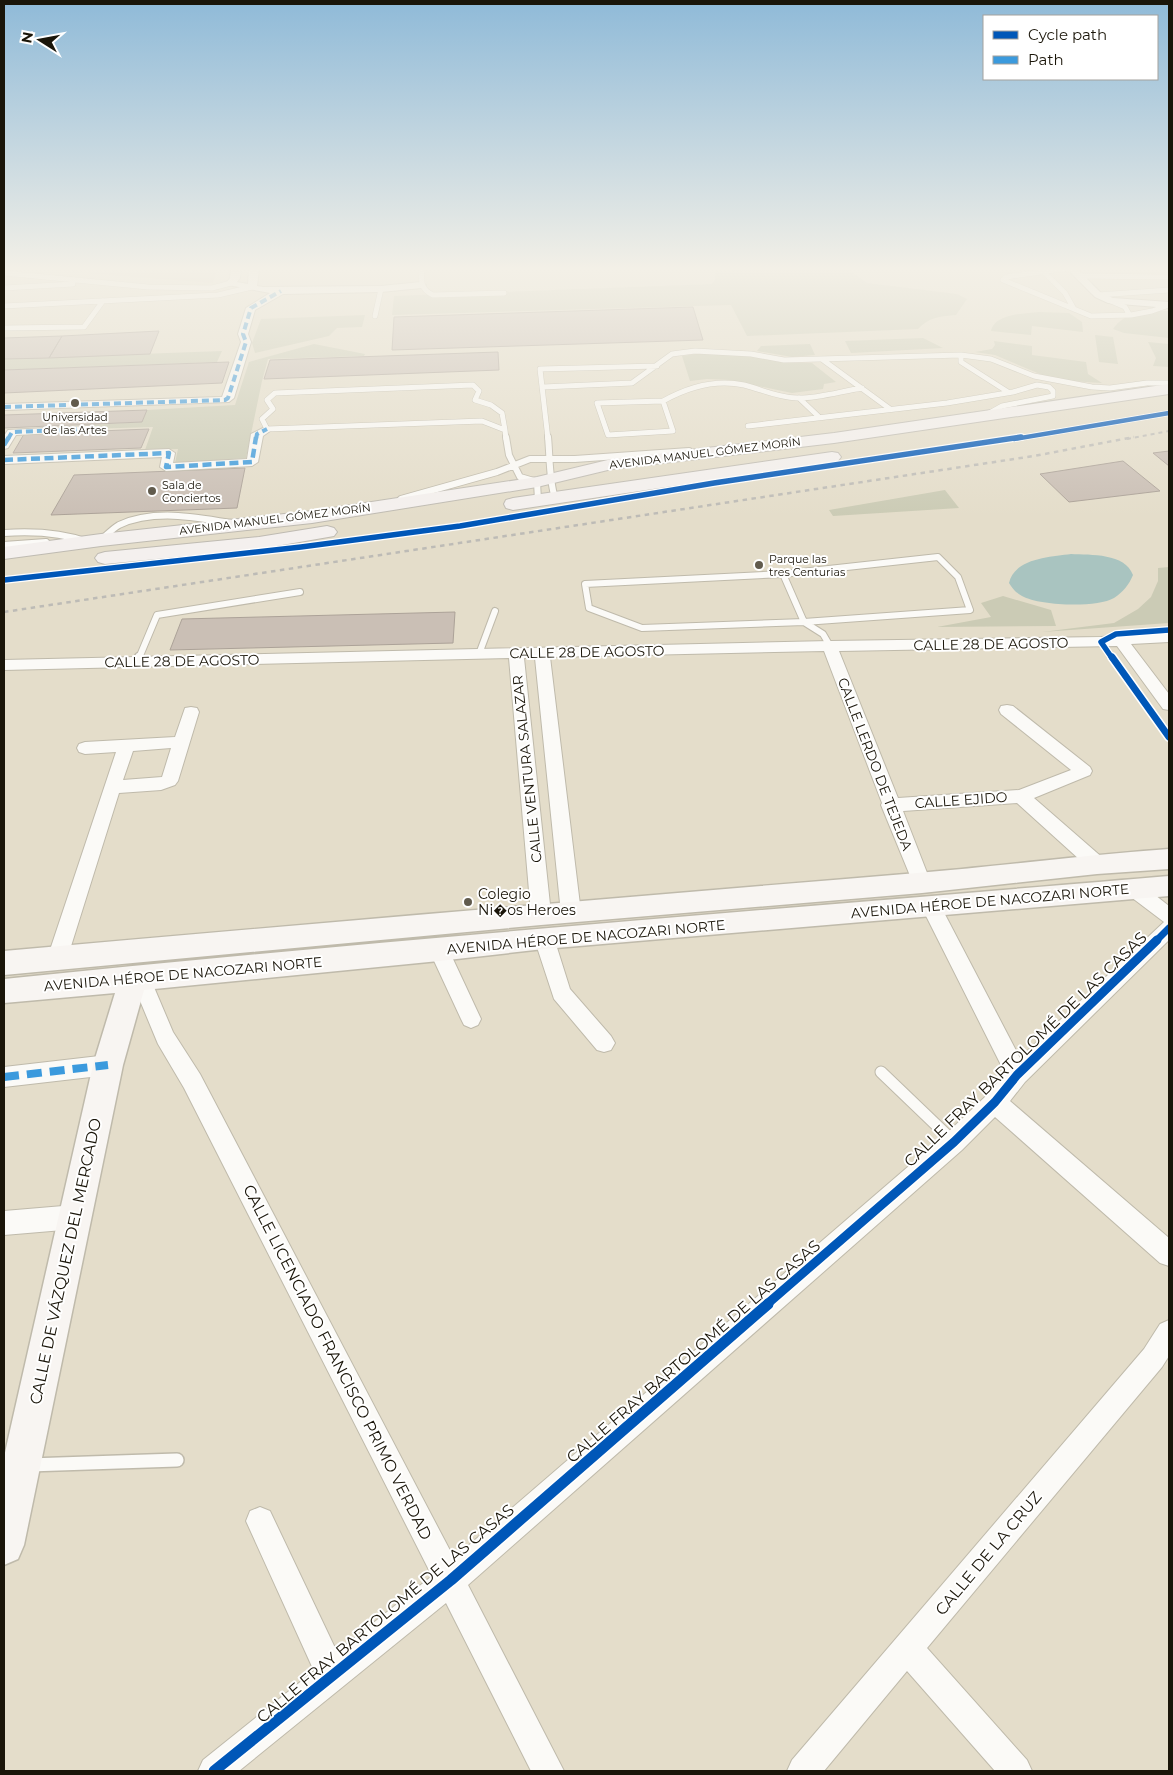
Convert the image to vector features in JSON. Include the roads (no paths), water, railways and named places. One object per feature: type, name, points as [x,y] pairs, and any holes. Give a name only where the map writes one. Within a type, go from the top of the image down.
[{"type":"main road","name":"AVENIDA MANUEL GÓMEZ MORÍN","points":[[4,570],[259,543],[545,489],[612,464],[834,438],[1169,389]]},
{"type":"main road","name":"AVENIDA MANUEL GÓMEZ MORÍN","points":[[4,553],[238,524],[312,517],[374,507],[545,489],[719,474],[1169,404]]},
{"type":"main road","points":[[719,474],[688,473],[671,468],[674,462],[721,451]]},
{"type":"main road","name":"AVENIDA HÉROE DE NACOZARI NORTE","points":[[4,963],[542,926],[706,926],[926,894],[1097,864],[1169,859]]},
{"type":"main road","name":"AVENIDA HÉROE DE NACOZARI NORTE","points":[[4,991],[439,950],[542,926],[571,913],[926,894],[1134,889],[1169,886]]},
{"type":"main road","name":"CALLE DE VÁZQUEZ DEL MERCADO","points":[[4,1545],[12,1466],[74,1216],[108,1065],[137,979]]},
{"type":"street","points":[[4,408],[225,400],[228,398],[243,351]]},
{"type":"street","points":[[4,460],[169,453],[166,467],[252,462],[257,434],[267,428]]},
{"type":"street","points":[[4,445],[12,432],[88,429]]},
{"type":"street","name":"CALLE 28 DE AGOSTO","points":[[4,665],[1121,641],[1169,637]]},
{"type":"street","points":[[1121,641],[1169,705]]},
{"type":"street","name":"CALLE LERDO DE TEJEDA","points":[[830,646],[926,894],[1016,1075]]},
{"type":"street","name":"CALLE VENTURA SALAZAR","points":[[516,654],[542,926],[561,993],[604,1043]]},
{"type":"street","name":"CALLE VENTURA SALAZAR","points":[[542,654],[571,913]]},
{"type":"street","points":[[1007,710],[1084,771],[1021,796]]},
{"type":"street","points":[[112,787],[161,784],[169,781],[191,712]]},
{"type":"street","points":[[85,748],[182,742]]},
{"type":"street","points":[[57,959],[126,746]]},
{"type":"street","name":"CALLE EJIDO","points":[[890,805],[1021,796],[1097,864]]},
{"type":"street","points":[[1134,889],[1169,916]]},
{"type":"street","name":"CALLE FRAY BARTOLOMÉ DE LAS CASAS","points":[[214,1771],[450,1580],[954,1142],[995,1102],[1016,1075],[1169,928]]},
{"type":"street","points":[[439,950],[471,1019]]},
{"type":"street","name":"CALLE LICENCIADO FRANCISCO PRIMO VERDAD","points":[[137,979],[165,1037],[192,1081],[548,1771]]},
{"type":"street","points":[[4,1077],[108,1065]]},
{"type":"street","points":[[995,1102],[1169,1254]]},
{"type":"street","points":[[4,1223],[74,1216]]},
{"type":"street","name":"CALLE DE LA CRUZ","points":[[803,1771],[1161,1360],[1169,1333]]},
{"type":"street","name":"CALLE FRAY BARTOLOMÉ DE LAS CASAS","points":[[260,1521],[332,1676]]},
{"type":"street","points":[[908,1649],[1016,1771]]},
{"type":"lane","points":[[543,387],[632,383],[658,366],[662,359],[672,354],[695,351],[751,354],[784,360],[961,355],[991,360],[1034,376],[1092,387],[1110,388],[1147,383],[1169,383]]},
{"type":"lane","points":[[961,355],[961,362],[1008,392]]},
{"type":"lane","points":[[824,360],[890,409]]},
{"type":"lane","points":[[505,430],[482,421],[267,428],[262,419],[273,409],[267,400],[275,393],[473,385],[479,391],[475,400],[491,405],[502,414],[505,430],[509,455],[520,477],[545,489],[550,458],[540,369],[658,366]]},
{"type":"lane","points":[[663,401],[673,430],[608,435],[597,403],[663,401],[682,390],[713,383],[744,385],[772,395],[799,398],[862,388]]},
{"type":"lane","points":[[748,426],[947,403],[1037,385],[1049,387],[1054,394],[1002,406],[984,416]]},
{"type":"lane","points":[[799,398],[820,417]]},
{"type":"lane","points":[[374,507],[497,472],[530,459],[575,459],[669,451],[721,451]]},
{"type":"lane","points":[[4,532],[44,531],[70,534],[95,541]]},
{"type":"lane","points":[[4,545],[48,542],[66,545]]},
{"type":"lane","points":[[938,557],[958,576],[970,610],[804,622],[642,628],[589,608],[585,584],[783,574],[938,557]]},
{"type":"lane","points":[[783,574],[804,622],[822,634],[830,646]]},
{"type":"lane","points":[[137,662],[157,615],[300,592]]},
{"type":"lane","points":[[479,654],[495,611]]},
{"type":"lane","points":[[881,1072],[954,1142]]},
{"type":"lane","points":[[12,1466],[177,1460]]},
{"type":"water","points":[[1071,554],[1097,555],[1115,559],[1129,568],[1133,575],[1130,582],[1114,598],[1082,604],[1055,604],[1030,599],[1018,594],[1009,583],[1018,568],[1034,560]]},
{"type":"railway","points":[[1127,439],[1169,431]]},
{"type":"railway","points":[[4,612],[1034,456],[1134,437]]},
{"type":"place","name":"Universidad de las Artes","points":[[75,403]]},
{"type":"place","name":"Sala de Conciertos","points":[[152,491]]},
{"type":"place","name":"Parque las tres Centurias","points":[[759,565]]},
{"type":"place","name":"Colegio Ni�os Heroes","points":[[468,902]]}]
